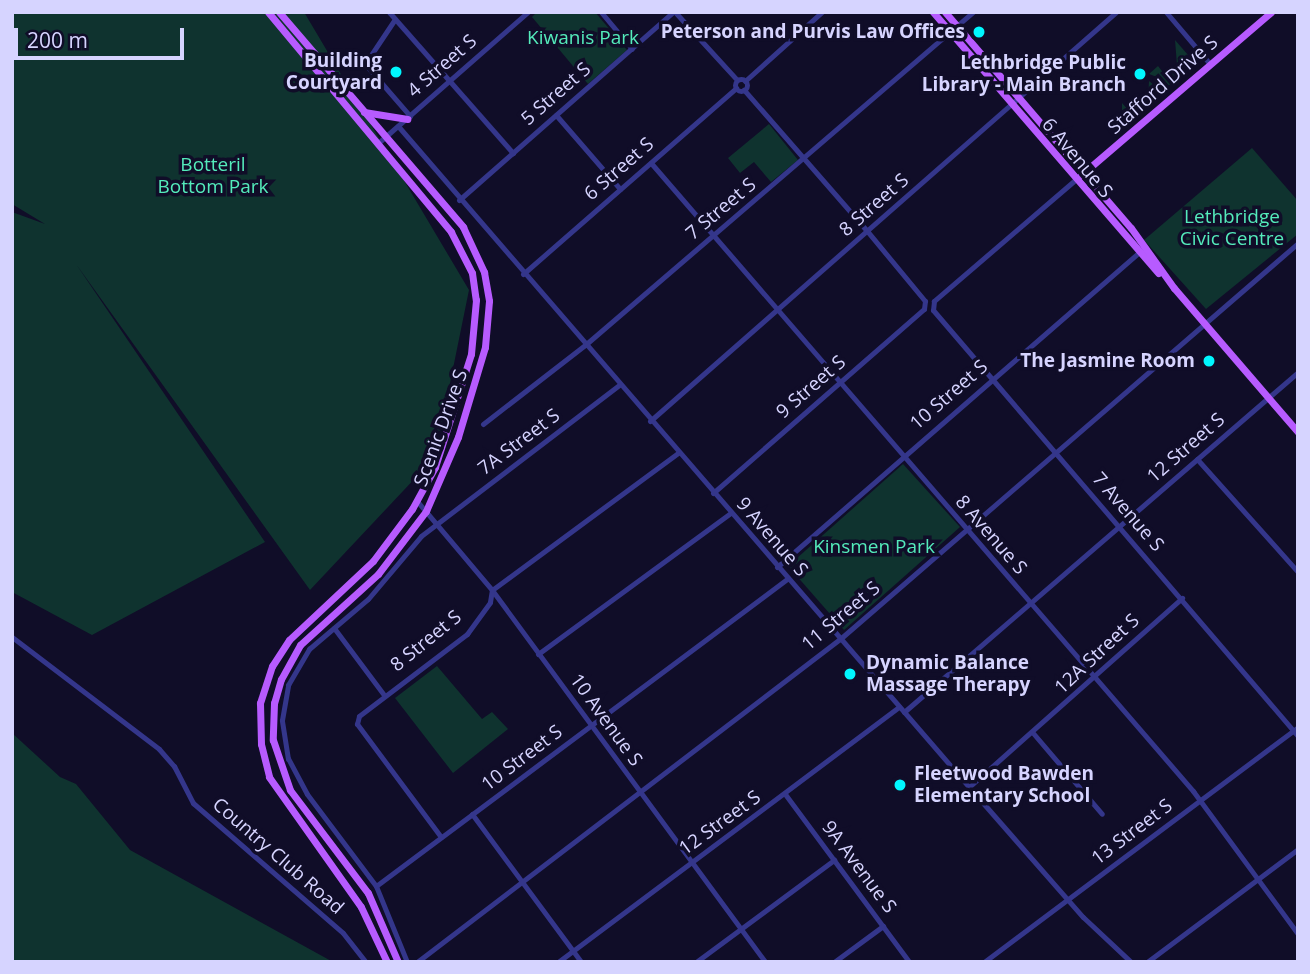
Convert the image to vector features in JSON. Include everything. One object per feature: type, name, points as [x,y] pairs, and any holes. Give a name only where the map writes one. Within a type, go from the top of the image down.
[{"type":"main road","name":"Scenic Drive S","points":[[268,12],[451,232],[472,273],[476,300],[471,354],[454,417],[417,501],[373,561],[289,639],[265,682],[259,719],[269,777],[361,907],[387,962]]},
{"type":"main road","name":"Scenic Drive S","points":[[279,12],[471,240],[489,301],[485,347],[470,399],[449,463],[426,511],[378,574],[300,645],[277,687],[272,721],[276,757],[290,790],[368,893],[398,962]]},
{"type":"main road","name":"6 Avenue S","points":[[933,12],[1075,180],[1174,288],[1298,432]]},
{"type":"main road","name":"6 Avenue S","points":[[945,12],[1084,173],[1141,251]]},
{"type":"main road","name":"Stafford Drive S","points":[[1075,180],[1271,12]]},
{"type":"main road","points":[[363,112],[408,117]]},
{"type":"street","points":[[389,12],[513,153]]},
{"type":"street","name":"4 Street S","points":[[377,144],[528,12]]},
{"type":"street","points":[[601,12],[632,48]]},
{"type":"street","points":[[674,12],[737,80],[745,81]]},
{"type":"street","name":"5 Street S","points":[[459,200],[674,12]]},
{"type":"street","points":[[744,90],[745,81],[822,12]]},
{"type":"street","name":"7 Street S","points":[[483,424],[585,345],[973,12]]},
{"type":"street","name":"8 Street S","points":[[650,421],[1116,12]]},
{"type":"street","points":[[1166,12],[1210,64]]},
{"type":"street","points":[[395,19],[365,64],[408,117]]},
{"type":"street","points":[[737,80],[736,88],[744,90],[868,232]]},
{"type":"street","name":"6 Street S","points":[[523,274],[736,88]]},
{"type":"street","points":[[556,115],[620,189]]},
{"type":"street","name":"9 Avenue S","points":[[398,126],[459,200],[969,788],[1068,900],[1131,962]]},
{"type":"street","name":"8 Avenue S","points":[[651,163],[775,313],[1095,678],[1198,802],[1298,934]]},
{"type":"street","name":"7 Avenue S","points":[[1075,180],[934,300],[933,310],[1297,731]]},
{"type":"street","name":"9 Street S","points":[[713,493],[924,309],[925,300],[868,232]]},
{"type":"street","name":"11 Street S","points":[[416,962],[641,795],[840,639],[1298,243]]},
{"type":"street","name":"10 Street S","points":[[778,567],[1141,251]]},
{"type":"street","name":"12 Street S","points":[[904,712],[1028,601],[1120,526],[1298,372]]},
{"type":"street","name":"7A Street S","points":[[438,524],[619,385]]},
{"type":"street","name":"8 Street S","points":[[441,837],[357,724],[361,713],[467,634],[490,602],[492,590],[678,453]]},
{"type":"street","points":[[1197,459],[1298,572]]},
{"type":"street","name":"10 Avenue S","points":[[417,501],[492,590],[765,962]]},
{"type":"street","points":[[538,654],[731,513]]},
{"type":"street","points":[[407,962],[376,886],[295,777],[283,742],[284,699],[295,670],[309,649],[368,599],[421,536],[438,524]]},
{"type":"street","name":"10 Street S","points":[[376,886],[787,579]]},
{"type":"street","name":"12A Street S","points":[[969,788],[1182,598]]},
{"type":"street","points":[[334,628],[384,695]]},
{"type":"street","name":"Country Club Road","points":[[12,637],[159,749],[174,766],[193,803],[343,933],[366,962]]},
{"type":"street","name":"12 Street S","points":[[558,962],[899,707]]},
{"type":"street","name":"13 Street S","points":[[984,962],[1297,731]]},
{"type":"street","points":[[1033,733],[1102,814]]},
{"type":"street","name":"9A Avenue S","points":[[785,794],[908,960]]},
{"type":"street","points":[[472,814],[581,962]]},
{"type":"street","points":[[1147,962],[1298,849]]},
{"type":"street","points":[[696,962],[834,860]]},
{"type":"street","points":[[834,962],[883,926]]},
{"type":"green space","name":"Botteril Bottom Park","points":[[12,12],[304,12],[469,290],[435,457],[310,590],[76,264],[265,542],[92,635],[12,592],[12,212],[45,224],[12,204]]},
{"type":"green space","name":"Kiwanis Park","points":[[537,12],[595,12],[627,50],[588,84],[532,17]]},
{"type":"green space","points":[[1175,40],[1195,63],[1132,117],[1122,110],[1122,103],[1130,112],[1148,98],[1149,81],[1155,86],[1157,77],[1149,74],[1158,66],[1165,75],[1177,65]]},
{"type":"green space","points":[[769,124],[798,160],[771,182],[754,162],[740,173],[728,158]]},
{"type":"green space","name":"Lethbridge Civic Centre","points":[[1252,148],[1298,201],[1298,234],[1206,309],[1144,240]]},
{"type":"green space","name":"Kinsmen Park","points":[[903,464],[960,527],[844,630],[788,566]]},
{"type":"green space","points":[[437,666],[482,719],[492,712],[508,729],[453,773],[395,698]]},
{"type":"green space","points":[[12,733],[60,777],[76,784],[130,850],[333,962],[12,962]]},
{"type":"place","name":"Peterson and Purvis Law Offices","points":[[979,32]]},
{"type":"place","name":"Building Courtyard","points":[[396,72]]},
{"type":"place","name":"Lethbridge Public Library - Main Branch","points":[[1140,74]]},
{"type":"place","name":"The Jasmine Room","points":[[1209,361]]},
{"type":"place","name":"Dynamic Balance Massage Therapy","points":[[850,674]]},
{"type":"place","name":"Fleetwood Bawden Elementary School","points":[[900,785]]}]
